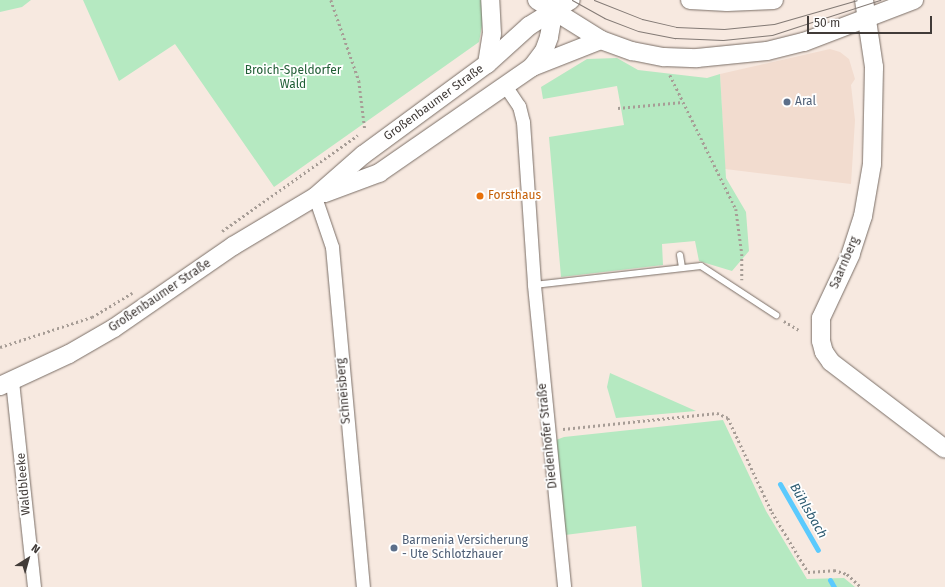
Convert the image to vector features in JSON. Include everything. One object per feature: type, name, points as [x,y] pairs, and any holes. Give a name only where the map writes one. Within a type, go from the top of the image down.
[{"type":"street","points":[[487,64],[492,34],[490,0]]},
{"type":"street","points":[[537,0],[552,4],[601,40],[632,51],[664,57],[697,58],[767,51],[813,39],[865,9],[914,0]]},
{"type":"street","name":"Großenbaumer Straße","points":[[315,197],[363,155],[487,64],[530,26],[552,4],[571,0]]},
{"type":"street","points":[[690,0],[774,0]]},
{"type":"street","name":"Großenbaumer Straße","points":[[6,384],[69,354],[114,328],[233,246],[315,197],[379,173],[506,87],[532,67],[544,51],[552,4]]},
{"type":"street","name":"Saarnberg","points":[[865,9],[874,67],[872,164],[863,216],[851,254],[821,318],[821,341],[824,352],[831,362],[945,449]]},
{"type":"street","name":"Großenbaumer Straße","points":[[532,67],[601,40]]},
{"type":"street","name":"Diedenhofer Straße","points":[[506,87],[519,106],[523,122],[534,285],[547,431],[564,587]]},
{"type":"street","name":"Schneisberg","points":[[315,197],[332,247],[363,587]]},
{"type":"street","name":"Waldbleeke","points":[[6,384],[34,587]]},
{"type":"lane","points":[[680,255],[682,268]]},
{"type":"lane","points":[[534,285],[701,266],[776,315]]},
{"type":"path","points":[[331,0],[359,81],[365,130]]},
{"type":"path","points":[[664,57],[683,102],[736,209],[742,254],[742,293]]},
{"type":"path","points":[[618,108],[683,102]]},
{"type":"path","points":[[216,235],[372,126]]},
{"type":"path","points":[[0,347],[92,317],[138,289]]},
{"type":"path","points":[[776,315],[799,330]]},
{"type":"path","points":[[547,431],[717,413],[728,418],[772,512],[808,572],[834,570],[847,574],[861,587]]},
{"type":"shaded area","name":"Aral","points":[[830,49],[840,52],[849,59],[855,79],[851,85],[855,120],[851,184],[725,169],[720,74]]},
{"type":"green space","points":[[0,0],[31,0],[22,7],[0,12]]},
{"type":"green space","name":"Broich-Speldorfer Wald","points":[[83,0],[481,0],[484,15],[479,42],[274,187],[175,44],[119,81]]},
{"type":"green space","points":[[617,58],[638,70],[707,78],[720,74],[726,178],[746,212],[749,251],[732,271],[699,261],[695,241],[662,244],[663,265],[561,277],[549,137],[624,125],[617,86],[543,99],[541,87],[587,59]]},
{"type":"green space","points":[[610,373],[696,411],[616,418],[607,387]]},
{"type":"green space","points":[[723,420],[766,511],[807,579],[844,578],[855,587],[642,587],[636,526],[565,535],[556,440],[564,437]]},
{"type":"waterway","name":"Bühlsbach","points":[[780,484],[818,550]]},
{"type":"waterway","name":"Bühlsbach","points":[[830,580],[834,587]]},
{"type":"tram line","points":[[572,0],[604,18],[638,31],[675,38],[723,40],[772,35],[880,0]]},
{"type":"tram line","points":[[594,0],[642,19],[676,27],[724,29],[774,24],[857,0]]},
{"type":"place","name":"Aral","points":[[787,102]]},
{"type":"place","name":"Forsthaus","points":[[480,196]]},
{"type":"place","name":"Barmenia Versicherung - Ute Schlotzhauer","points":[[394,548]]}]
